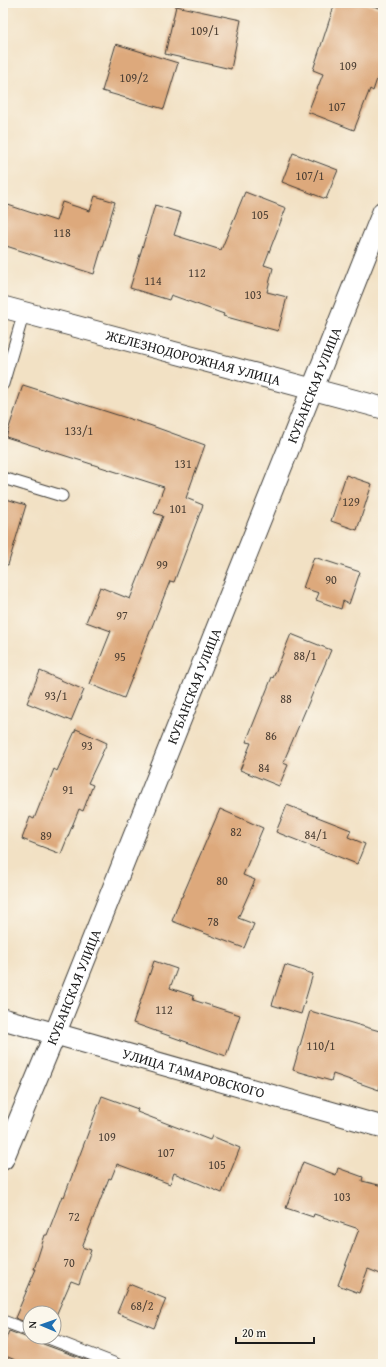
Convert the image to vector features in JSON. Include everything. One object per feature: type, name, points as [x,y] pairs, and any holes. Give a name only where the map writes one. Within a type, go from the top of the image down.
[{"type":"street","name":"КУБАНСКАЯ УЛИЦА","points":[[3,1158],[55,1034],[383,212]]},
{"type":"street","name":"ЖЕЛЕЗНОДОРОЖНАЯ УЛИЦА","points":[[3,307],[383,408]]},
{"type":"street","name":"УЛИЦА ТАМАРОВСКОГО","points":[[3,1019],[383,1127]]},
{"type":"lane","points":[[3,384],[24,312]]},
{"type":"lane","points":[[3,478],[62,496]]},
{"type":"lane","points":[[3,1321],[22,1328]]},
{"type":"lane","points":[[62,1343],[116,1364]]},
{"type":"building","points":[[335,3],[363,3],[383,9],[383,61],[373,91],[370,89],[354,130],[308,112],[323,74],[313,70]]},
{"type":"building","points":[[176,6],[241,20],[231,69],[165,54]]},
{"type":"building","points":[[116,44],[178,63],[164,109],[102,91]]},
{"type":"building","points":[[293,153],[338,170],[326,199],[282,182]]},
{"type":"building","points":[[245,192],[286,208],[264,265],[273,268],[267,292],[287,297],[278,331],[223,316],[224,314],[171,295],[169,300],[130,288],[155,205],[181,213],[174,235],[221,250]]},
{"type":"building","points":[[95,196],[115,202],[94,274],[3,245],[3,219],[8,205],[56,221],[62,202],[90,211]]},
{"type":"building","points":[[23,385],[152,426],[205,445],[186,498],[203,505],[174,582],[170,581],[124,698],[90,684],[111,631],[86,622],[100,587],[130,599],[163,516],[154,513],[164,487],[6,437]]},
{"type":"building","points":[[346,475],[372,484],[357,530],[331,521]]},
{"type":"building","points":[[3,498],[26,505],[8,565],[3,564]]},
{"type":"building","points":[[314,557],[360,572],[349,604],[343,601],[341,609],[316,600],[319,593],[303,588]]},
{"type":"building","points":[[291,634],[331,650],[283,763],[288,765],[279,786],[240,770],[251,743],[246,742]]},
{"type":"building","points":[[40,671],[84,690],[71,721],[27,703]]},
{"type":"building","points":[[76,729],[107,743],[88,783],[93,785],[83,811],[79,809],[61,854],[22,839],[30,817],[34,819],[54,769],[57,771]]},
{"type":"building","points":[[287,805],[351,830],[348,837],[365,844],[357,864],[276,832]]},
{"type":"building","points":[[220,809],[263,828],[243,875],[255,880],[238,918],[254,924],[244,948],[172,921]]},
{"type":"building","points":[[154,961],[177,969],[170,988],[194,996],[193,1000],[240,1015],[226,1056],[133,1023]]},
{"type":"building","points":[[285,965],[313,974],[301,1014],[272,1005]]},
{"type":"building","points":[[310,1011],[383,1032],[383,1077],[379,1090],[333,1074],[331,1081],[293,1070]]},
{"type":"building","points":[[102,1096],[138,1109],[137,1112],[210,1140],[212,1136],[240,1148],[222,1193],[174,1173],[170,1184],[117,1164],[111,1179],[109,1178],[82,1247],[91,1250],[79,1284],[71,1281],[61,1305],[22,1305],[22,1321],[15,1318],[36,1269],[34,1269],[45,1235],[47,1235],[62,1196],[64,1197]]},
{"type":"building","points":[[303,1162],[336,1175],[338,1168],[363,1177],[362,1181],[383,1186],[383,1275],[368,1269],[359,1293],[338,1285],[359,1229],[314,1214],[313,1217],[286,1208]]},
{"type":"building","points":[[129,1284],[166,1299],[154,1328],[117,1313]]},
{"type":"building","points":[[9,1331],[22,1336],[22,1345],[46,1345],[97,1364],[25,1364],[3,1355],[3,1346]]}]
